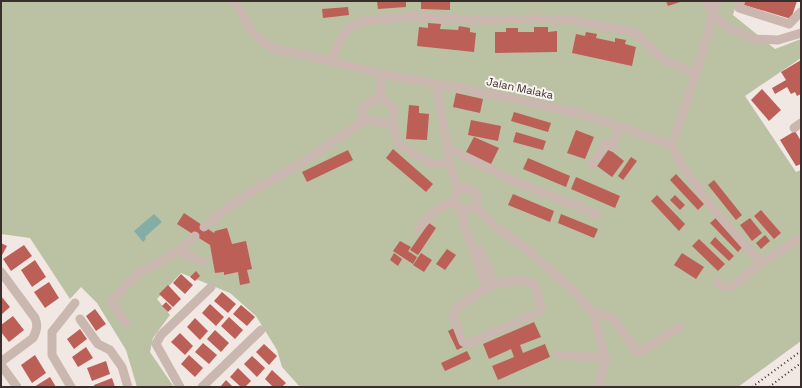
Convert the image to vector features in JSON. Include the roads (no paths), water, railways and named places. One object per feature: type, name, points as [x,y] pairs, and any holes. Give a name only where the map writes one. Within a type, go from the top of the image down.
[{"type":"street","name":"Jalan Malaka","points":[[234,1],[252,32],[271,48],[382,74],[506,97],[584,115],[672,145]]},
{"type":"street","points":[[706,1],[712,15],[732,30],[756,39],[778,40],[801,33]]},
{"type":"street","points":[[716,1],[696,74],[672,145],[681,165],[715,211],[761,263]]},
{"type":"street","points":[[740,1],[739,8],[789,24],[801,12]]},
{"type":"street","points":[[331,61],[344,34],[353,25],[364,21],[412,16],[472,20],[544,19],[572,20],[636,33],[666,61],[696,74]]},
{"type":"street","points":[[380,97],[382,74]]},
{"type":"street","points":[[436,85],[450,163],[458,191]]},
{"type":"street","points":[[365,120],[362,116],[362,109],[366,103],[380,97]]},
{"type":"street","points":[[380,97],[392,106],[394,110],[393,124],[398,144],[431,164],[450,163]]},
{"type":"street","points":[[204,227],[216,216],[310,157],[365,120],[393,124]]},
{"type":"street","points":[[592,165],[606,143],[612,147],[620,127]]},
{"type":"street","points":[[448,148],[509,179],[597,214]]},
{"type":"street","points":[[462,188],[473,190],[476,194],[477,200],[472,209],[464,210],[456,206],[454,201],[458,191],[462,188]]},
{"type":"street","points":[[418,229],[435,211],[454,201]]},
{"type":"street","points":[[475,205],[494,226],[530,252],[574,291],[593,313],[605,358],[599,387]]},
{"type":"street","points":[[464,210],[466,230],[491,285]]},
{"type":"street","points":[[126,323],[111,301],[137,274],[179,251],[195,236]]},
{"type":"street","points":[[716,282],[724,286],[733,286],[761,263],[801,238]]},
{"type":"street","points":[[179,251],[203,262]]},
{"type":"street","points":[[2,274],[38,324],[33,338],[1,363],[17,387]]},
{"type":"street","points":[[524,280],[535,285],[541,307],[539,312],[470,343],[464,342],[453,316],[456,309],[491,285],[524,280]]},
{"type":"street","points":[[180,387],[156,344],[161,335],[211,287]]},
{"type":"street","points":[[70,387],[52,355],[52,332],[75,303]]},
{"type":"street","points":[[593,313],[607,316],[615,321],[638,353],[680,327]]},
{"type":"street","points":[[80,319],[98,344],[110,350],[122,366],[128,387]]},
{"type":"street","points":[[202,387],[261,330]]},
{"type":"street","points":[[558,356],[605,358]]},
{"type":"water","points":[[154,214],[162,222],[145,237],[146,239],[143,242],[134,231]]},
{"type":"railway","points":[[752,387],[801,351]]},
{"type":"railway","points":[[769,387],[801,363]]}]
